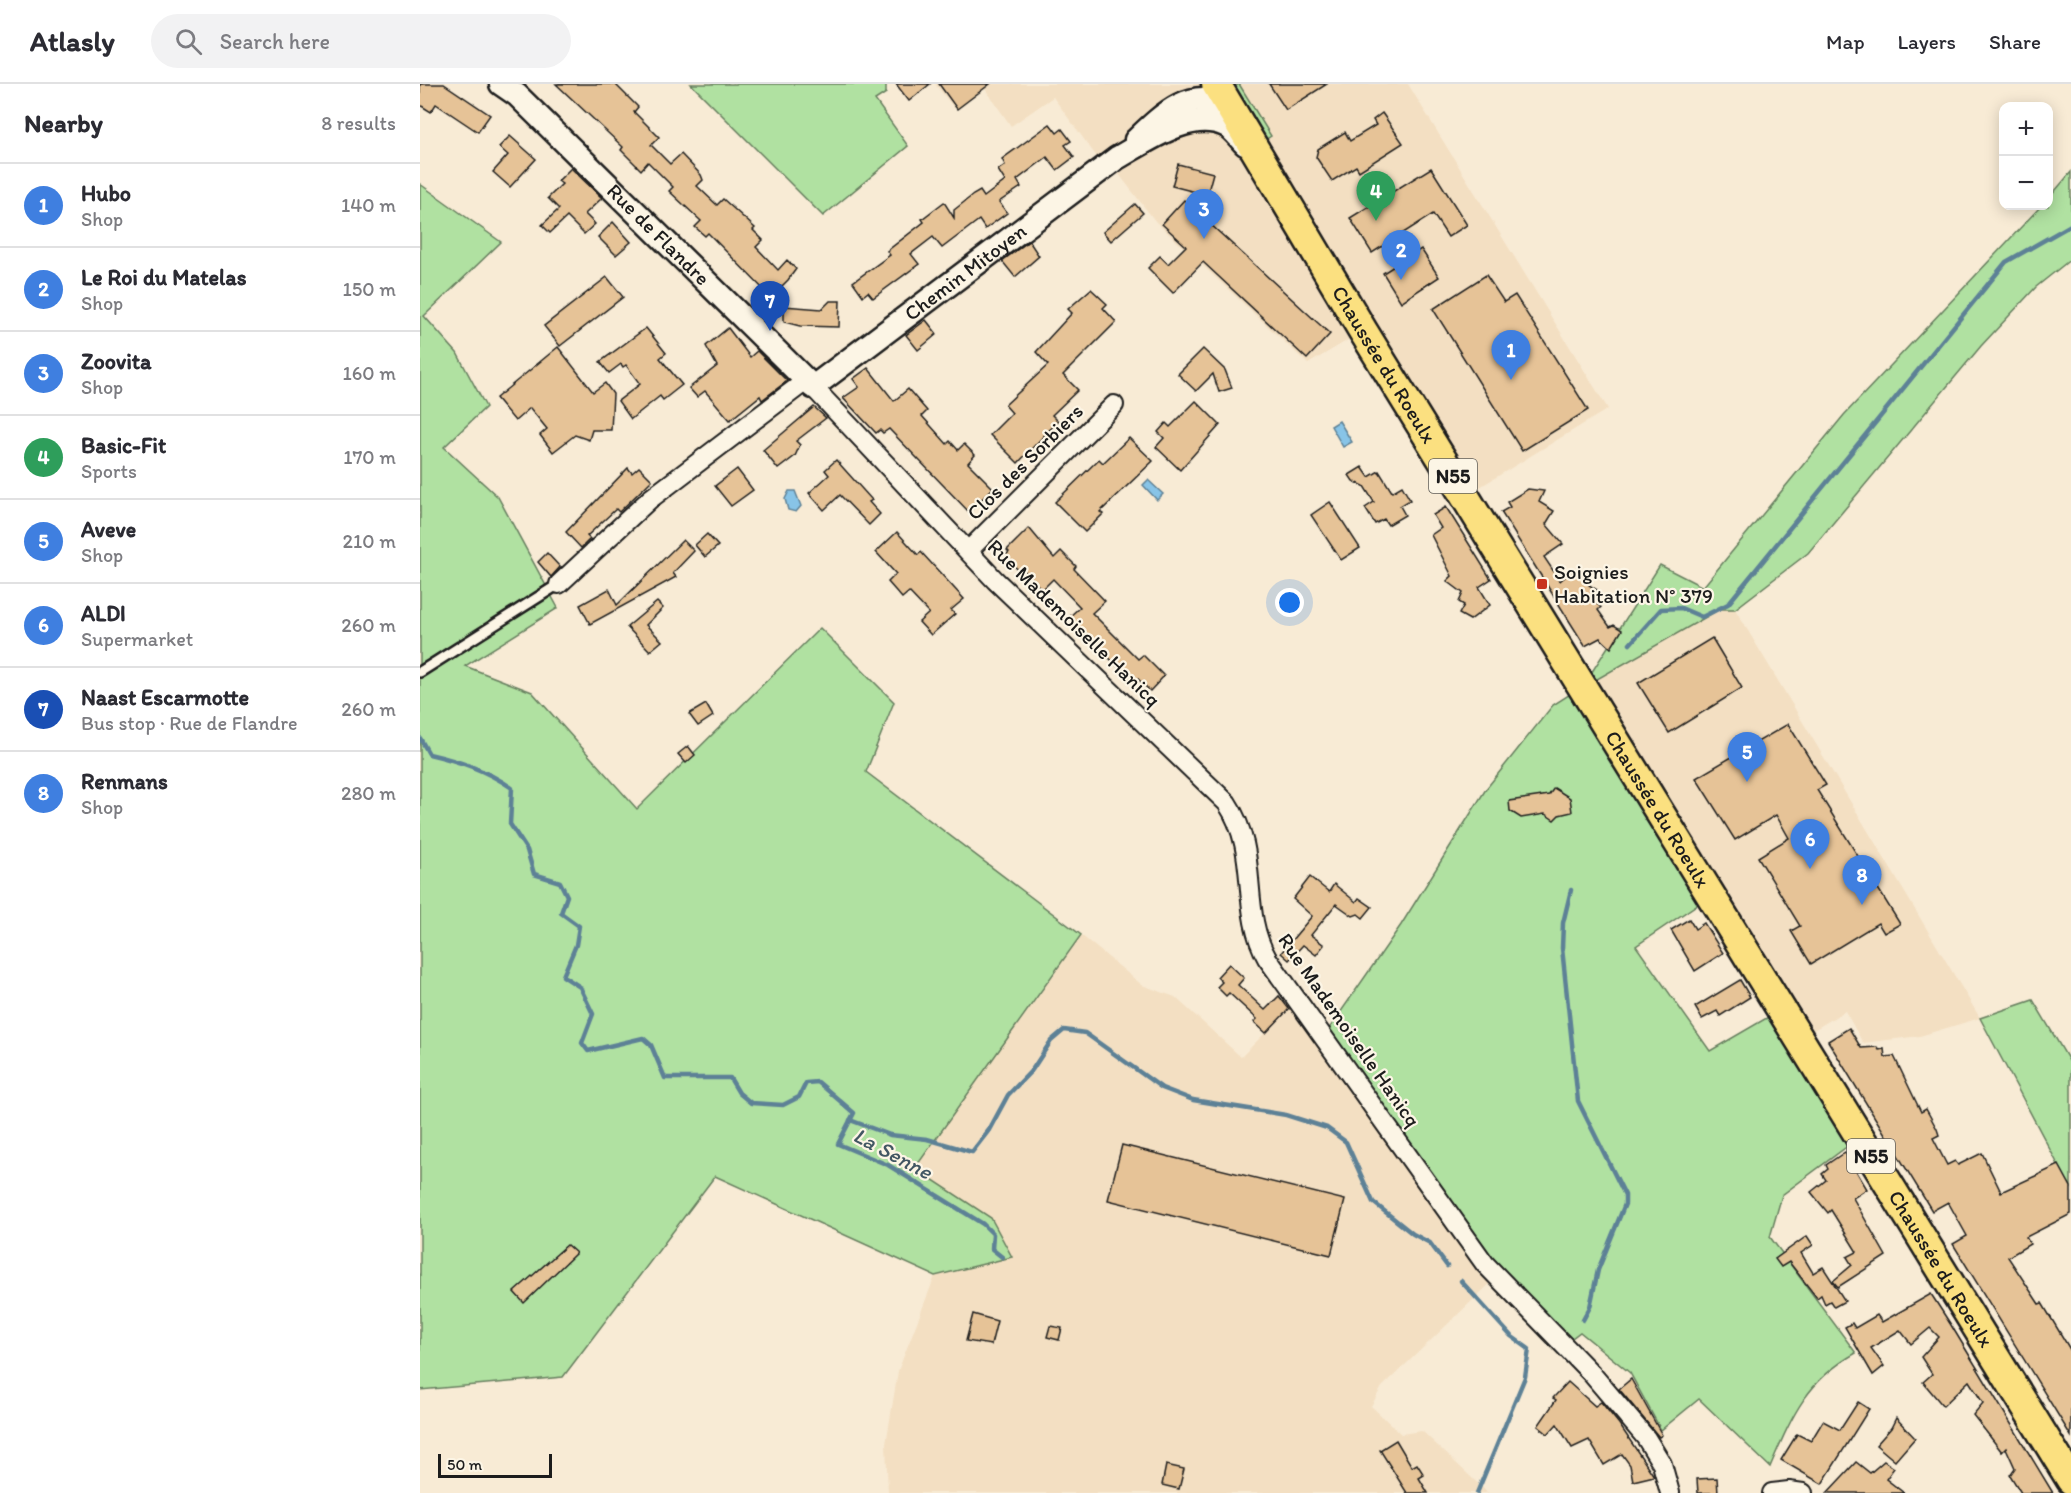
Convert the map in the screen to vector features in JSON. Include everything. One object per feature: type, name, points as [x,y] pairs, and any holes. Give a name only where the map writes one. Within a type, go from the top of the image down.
[{"type":"main road","name":"N55","points":[[1209,86],[1219,107],[1253,147]]},
{"type":"main road","name":"Chaussée du Roeulx","points":[[1253,147],[1363,331],[2071,1480]]},
{"type":"street","name":"Rue de Flandre","points":[[501,84],[518,95],[810,383]]},
{"type":"street","points":[[1209,86],[1203,108],[1117,158],[1177,92],[1209,86]]},
{"type":"street","points":[[1158,135],[1192,123],[1218,123],[1228,127],[1253,147]]},
{"type":"street","name":"Chemin Mitoyen","points":[[559,584],[650,499],[1117,158]]},
{"type":"street","name":"Rue Mademoiselle Hanicq","points":[[810,383],[968,551],[1227,803],[1244,838],[1256,929],[1267,958],[1485,1264],[1592,1373],[1646,1438],[1662,1464],[1670,1493]]},
{"type":"street","name":"Clos des Sorbiers","points":[[968,551],[1113,405]]},
{"type":"street","points":[[1772,1493],[1789,1491],[1803,1493]]},
{"type":"lane","points":[[420,672],[559,584]]},
{"type":"shaded area","points":[[935,84],[1408,84],[1608,409],[1465,496],[1363,331],[1308,364],[1156,222],[1111,164],[1105,168],[1053,97],[1011,126],[983,86],[954,108]]},
{"type":"shaded area","points":[[1720,609],[1735,609],[1980,1018],[1920,1036],[1863,1043],[1845,1011],[1799,1039],[1583,686]]},
{"type":"shaded area","points":[[1081,935],[1142,985],[1175,997],[1241,1057],[1298,1000],[1497,1277],[1382,1387],[1371,1406],[1401,1434],[1422,1431],[1488,1493],[888,1493],[886,1444],[898,1371],[935,1276],[1012,1257],[991,1218],[915,1169]]},
{"type":"green space","points":[[691,84],[886,84],[886,93],[875,100],[908,146],[823,216]]},
{"type":"green space","points":[[1239,84],[1271,136],[1265,140],[1233,88]]},
{"type":"green space","points":[[2071,172],[2071,259],[2036,287],[1981,346],[1808,553],[1735,609],[1720,609],[1583,687],[1711,895],[1636,946],[1710,1051],[1770,1016],[1849,1145],[1782,1195],[1770,1237],[1856,1353],[1825,1375],[1802,1401],[1770,1467],[1699,1399],[1661,1430],[1630,1373],[1580,1332],[1564,1344],[1497,1277],[1324,1036],[1401,925],[1486,789],[1553,705],[1583,686],[1660,565],[1703,587],[1844,415],[2037,210],[2053,210],[2053,193]]},
{"type":"green space","points":[[420,184],[501,242],[424,316],[457,353],[486,407],[444,447],[498,497],[558,608],[465,666],[532,692],[637,809],[820,628],[894,702],[866,772],[1081,935],[915,1168],[991,1218],[1012,1257],[935,1276],[715,1176],[563,1377],[420,1390]]},
{"type":"green space","points":[[2033,1000],[2071,1064],[2071,1189],[1980,1018]]},
{"type":"water","points":[[1339,421],[1352,442],[1343,447],[1331,426]]},
{"type":"water","points":[[1148,480],[1163,494],[1157,500],[1143,485]]},
{"type":"water","points":[[789,491],[795,491],[801,506],[796,512],[788,510],[785,499]]},
{"type":"building","points":[[420,84],[444,84],[490,115],[478,132],[436,104],[431,112],[420,105]]},
{"type":"building","points":[[556,84],[615,84],[638,107],[634,112],[659,137],[651,145],[670,164],[681,154],[701,175],[703,180],[697,186],[717,205],[723,199],[755,228],[753,230],[763,240],[756,247],[778,270],[787,260],[796,269],[788,280],[771,297],[708,233],[705,236],[695,227],[701,221],[669,191],[673,187],[648,162],[641,170],[621,150],[623,147]]},
{"type":"building","points":[[896,84],[930,84],[909,101]]},
{"type":"building","points":[[939,84],[990,84],[957,109]]},
{"type":"building","points":[[1269,84],[1327,84],[1286,110]]},
{"type":"building","points":[[1382,113],[1403,143],[1359,171],[1356,166],[1332,181],[1316,157],[1318,149],[1345,132],[1350,141],[1376,125],[1373,120]]},
{"type":"building","points":[[1050,124],[1057,133],[1062,129],[1071,141],[1065,145],[1074,157],[1057,170],[1047,157],[1017,180],[1021,187],[999,202],[1007,213],[985,229],[979,220],[942,248],[933,237],[911,254],[919,264],[873,298],[868,292],[863,296],[853,282],[890,255],[887,251],[924,222],[922,219],[944,202],[954,218],[954,210],[973,195],[980,191],[984,197],[1005,181],[998,170],[1005,165],[1002,159]]},
{"type":"building","points":[[510,136],[536,159],[510,187],[493,172],[508,155],[499,147]]},
{"type":"building","points":[[1178,164],[1213,173],[1207,195],[1172,186]]},
{"type":"building","points":[[571,168],[602,198],[585,214],[595,224],[584,234],[567,217],[550,233],[542,225],[559,209],[548,198],[562,184],[558,181]]},
{"type":"building","points":[[1431,168],[1467,225],[1448,237],[1433,214],[1372,253],[1350,218]]},
{"type":"building","points":[[1184,200],[1330,334],[1307,359],[1203,262],[1173,293],[1148,268],[1160,256],[1168,264],[1186,246],[1162,224]]},
{"type":"building","points":[[1135,204],[1143,213],[1111,241],[1103,232]]},
{"type":"building","points":[[613,222],[631,242],[616,255],[598,237]]},
{"type":"building","points":[[1029,241],[1039,256],[1015,277],[1002,261]]},
{"type":"building","points":[[1421,249],[1439,277],[1401,302],[1383,273]]},
{"type":"building","points":[[1486,275],[1504,302],[1515,295],[1588,410],[1522,451],[1433,309]]},
{"type":"building","points":[[607,277],[623,297],[560,346],[544,326]]},
{"type":"building","points":[[1091,289],[1107,304],[1103,308],[1116,322],[1063,375],[1078,390],[1052,415],[1058,421],[1018,463],[990,435],[1012,413],[1005,405],[1048,365],[1036,352],[1072,313],[1068,309]]},
{"type":"building","points":[[830,301],[840,301],[839,327],[800,326],[784,322],[784,306],[822,309]]},
{"type":"building","points":[[926,320],[937,334],[918,350],[906,335]]},
{"type":"building","points":[[646,328],[666,353],[660,358],[682,385],[663,400],[660,396],[631,419],[618,401],[640,384],[626,365],[623,367],[621,364],[609,373],[600,362]]},
{"type":"building","points":[[728,328],[750,357],[757,351],[787,381],[762,400],[760,396],[730,420],[705,391],[697,397],[689,388],[717,366],[706,346]]},
{"type":"building","points":[[558,347],[593,392],[605,383],[613,394],[611,430],[592,430],[589,440],[575,435],[553,452],[540,435],[547,429],[530,408],[515,421],[496,398]]},
{"type":"building","points":[[1203,349],[1225,370],[1232,388],[1219,392],[1213,374],[1196,391],[1178,374]]},
{"type":"building","points":[[868,368],[894,401],[908,389],[927,411],[922,416],[947,444],[950,441],[958,450],[964,444],[975,455],[968,463],[993,488],[969,512],[889,429],[883,433],[880,430],[876,433],[843,398],[859,387],[853,379]]},
{"type":"building","points":[[1196,401],[1220,425],[1180,470],[1156,447],[1164,438],[1158,432],[1166,423],[1170,427]]},
{"type":"building","points":[[814,407],[826,418],[796,441],[800,445],[795,456],[778,469],[763,450]]},
{"type":"building","points":[[1129,438],[1153,461],[1100,512],[1103,514],[1085,532],[1055,502],[1099,459],[1103,463]]},
{"type":"building","points":[[836,460],[872,500],[869,502],[880,514],[869,525],[840,495],[824,510],[809,493],[829,475],[825,470]]},
{"type":"building","points":[[639,467],[652,480],[619,512],[616,509],[587,536],[590,539],[581,548],[566,532],[628,468],[632,473]]},
{"type":"building","points":[[1362,467],[1369,477],[1379,471],[1392,492],[1402,486],[1410,500],[1400,506],[1405,515],[1388,525],[1384,519],[1375,524],[1365,508],[1374,502],[1364,486],[1353,481],[1349,475]]},
{"type":"building","points":[[737,469],[753,490],[731,506],[715,486]]},
{"type":"building","points":[[1528,489],[1544,491],[1539,502],[1554,511],[1546,524],[1563,544],[1544,557],[1560,581],[1573,570],[1591,581],[1589,585],[1597,590],[1591,600],[1601,607],[1598,610],[1610,627],[1614,625],[1622,630],[1611,648],[1600,638],[1585,646],[1501,512],[1510,507],[1507,502]]},
{"type":"building","points":[[1330,502],[1360,548],[1341,560],[1311,515]]},
{"type":"building","points":[[1446,507],[1491,579],[1479,587],[1490,605],[1470,620],[1459,614],[1464,605],[1459,602],[1463,593],[1447,581],[1452,576],[1431,535],[1441,528],[1433,515]]},
{"type":"building","points":[[1029,528],[1054,558],[1061,551],[1076,566],[1074,569],[1105,601],[1092,613],[1138,659],[1143,655],[1164,676],[1150,691],[1138,679],[1134,682],[1068,618],[1080,607],[1053,579],[1042,590],[1023,569],[1020,572],[1005,556],[1009,552],[1007,550]]},
{"type":"building","points":[[897,532],[918,555],[921,552],[964,599],[951,610],[955,614],[931,635],[919,622],[929,613],[909,592],[902,598],[888,582],[896,574],[876,552]]},
{"type":"building","points":[[707,534],[718,546],[705,557],[695,545]]},
{"type":"building","points":[[683,540],[694,551],[673,573],[676,577],[590,624],[580,605],[609,589],[617,605]]},
{"type":"building","points":[[547,553],[560,567],[551,577],[538,562]]},
{"type":"building","points":[[657,602],[663,608],[646,625],[662,641],[650,651],[627,627]]},
{"type":"building","points":[[1712,638],[1742,688],[1669,733],[1638,683]]},
{"type":"building","points":[[706,704],[713,716],[698,726],[689,714]]},
{"type":"building","points":[[1788,724],[1826,785],[1817,790],[1900,924],[1884,933],[1878,923],[1811,964],[1791,931],[1800,926],[1758,857],[1789,838],[1776,815],[1735,840],[1696,778]]},
{"type":"building","points":[[688,746],[695,755],[686,763],[678,754]]},
{"type":"building","points":[[1554,788],[1570,798],[1572,812],[1559,815],[1554,820],[1545,814],[1521,818],[1510,811],[1509,801],[1549,795]]},
{"type":"building","points":[[1310,877],[1329,892],[1334,884],[1356,902],[1359,898],[1372,907],[1363,918],[1358,914],[1353,916],[1336,904],[1311,935],[1324,945],[1316,955],[1303,945],[1289,960],[1281,953],[1312,916],[1293,899]]},
{"type":"building","points":[[1689,919],[1695,929],[1704,923],[1723,953],[1695,971],[1671,930]]},
{"type":"building","points":[[1229,964],[1244,978],[1238,985],[1265,1010],[1279,996],[1289,1009],[1266,1033],[1254,1022],[1257,1019],[1229,993],[1226,996],[1217,987],[1222,982],[1217,977]]},
{"type":"building","points":[[1740,980],[1750,997],[1720,1016],[1717,1011],[1702,1019],[1695,1007]]},
{"type":"building","points":[[1849,1028],[1861,1048],[1877,1047],[1879,1050],[1884,1049],[1885,1057],[1894,1056],[1921,1112],[1926,1109],[1937,1129],[1939,1135],[1933,1138],[1947,1165],[1955,1161],[1958,1165],[1982,1153],[2001,1192],[2059,1165],[2071,1187],[2071,1214],[2026,1237],[2030,1244],[2008,1257],[2039,1304],[2042,1303],[2071,1351],[2071,1436],[1953,1244],[1967,1236],[1948,1202],[1932,1211],[1828,1041]]},
{"type":"building","points":[[1122,1145],[1345,1200],[1331,1255],[1108,1200]]},
{"type":"building","points":[[1845,1152],[1867,1189],[1853,1198],[1886,1256],[1838,1287],[1833,1281],[1852,1265],[1847,1257],[1857,1252],[1831,1210],[1828,1213],[1811,1192],[1826,1180],[1822,1174],[1828,1169],[1826,1165]]},
{"type":"building","points":[[1807,1236],[1813,1245],[1801,1253],[1813,1273],[1823,1267],[1845,1301],[1834,1307],[1830,1301],[1825,1304],[1821,1295],[1817,1298],[1789,1262],[1781,1267],[1775,1259]]},
{"type":"building","points":[[567,1245],[576,1253],[524,1303],[514,1292]]},
{"type":"building","points":[[1931,1294],[2053,1493],[2021,1493],[2010,1475],[2015,1468],[2006,1448],[2002,1452],[1973,1415],[1983,1403],[1969,1381],[1943,1406],[1923,1382],[1932,1374],[1921,1357],[1939,1337],[1930,1328],[1911,1344],[1900,1330],[1871,1348],[1884,1366],[1873,1375],[1845,1327],[1852,1323],[1855,1328],[1877,1315],[1882,1322]]},
{"type":"building","points":[[973,1314],[997,1321],[991,1345],[966,1341]]},
{"type":"building","points":[[1050,1326],[1062,1328],[1059,1340],[1047,1337]]},
{"type":"building","points":[[1631,1379],[1662,1435],[1659,1437],[1619,1389]]},
{"type":"building","points":[[1568,1382],[1595,1406],[1601,1402],[1619,1424],[1654,1476],[1633,1481],[1630,1465],[1622,1454],[1604,1465],[1589,1440],[1572,1448],[1557,1424],[1548,1434],[1538,1426],[1556,1400],[1553,1398]]},
{"type":"building","points":[[1858,1402],[1869,1409],[1822,1484],[1781,1460],[1797,1434],[1811,1441],[1823,1421],[1840,1430]]},
{"type":"building","points":[[1896,1418],[1915,1438],[1895,1461],[1876,1445],[1891,1428]]},
{"type":"building","points":[[1396,1440],[1412,1467],[1417,1464],[1424,1475],[1419,1478],[1428,1493],[1407,1493],[1380,1450]]},
{"type":"building","points":[[1884,1461],[1894,1468],[1886,1479],[1904,1493],[1827,1493],[1856,1462],[1870,1473]]},
{"type":"building","points":[[1166,1465],[1184,1469],[1179,1489],[1162,1485]]},
{"type":"building","points":[[1717,1478],[1718,1493],[1698,1493],[1697,1479]]},
{"type":"waterway","points":[[1630,644],[1661,609],[1681,608],[1702,617],[1728,604],[2006,262],[2071,225]]},
{"type":"waterway","name":"La Senne","points":[[420,738],[429,754],[472,767],[512,788],[510,824],[527,850],[534,874],[560,882],[567,896],[561,913],[579,926],[576,945],[563,976],[580,987],[593,1014],[582,1043],[588,1051],[643,1038],[651,1045],[665,1078],[730,1078],[739,1093],[751,1103],[783,1105],[799,1097],[806,1083],[818,1082],[854,1113],[838,1144],[888,1165],[983,1224],[993,1234],[992,1249],[1002,1257]]},
{"type":"waterway","points":[[1571,890],[1563,923],[1562,948],[1578,1101],[1625,1195],[1625,1204],[1598,1270],[1590,1307],[1583,1320]]},
{"type":"waterway","points":[[850,1120],[890,1135],[927,1139],[972,1152],[989,1130],[1008,1095],[1032,1070],[1051,1041],[1064,1030],[1085,1033],[1162,1088],[1193,1100],[1286,1115],[1327,1128],[1346,1142],[1373,1202],[1413,1234],[1430,1243],[1447,1266]]},
{"type":"waterway","points":[[1461,1281],[1511,1336],[1529,1349],[1525,1377],[1477,1493]]},
{"type":"place","name":"Basic-Fit","points":[[1376,221]]},
{"type":"place","name":"Zoovita","points":[[1204,239]]},
{"type":"place","name":"Le Roi du Matelas","points":[[1401,280]]},
{"type":"place","name":"Naast Escarmotte","points":[[770,331]]},
{"type":"place","name":"Hubo","points":[[1511,380]]},
{"type":"place","name":"Soignies Habitation N° 379","points":[[1542,584]]},
{"type":"place","name":"Aveve","points":[[1747,782]]},
{"type":"place","name":"ALDI","points":[[1810,869]]},
{"type":"place","name":"Renmans","points":[[1862,905]]}]
